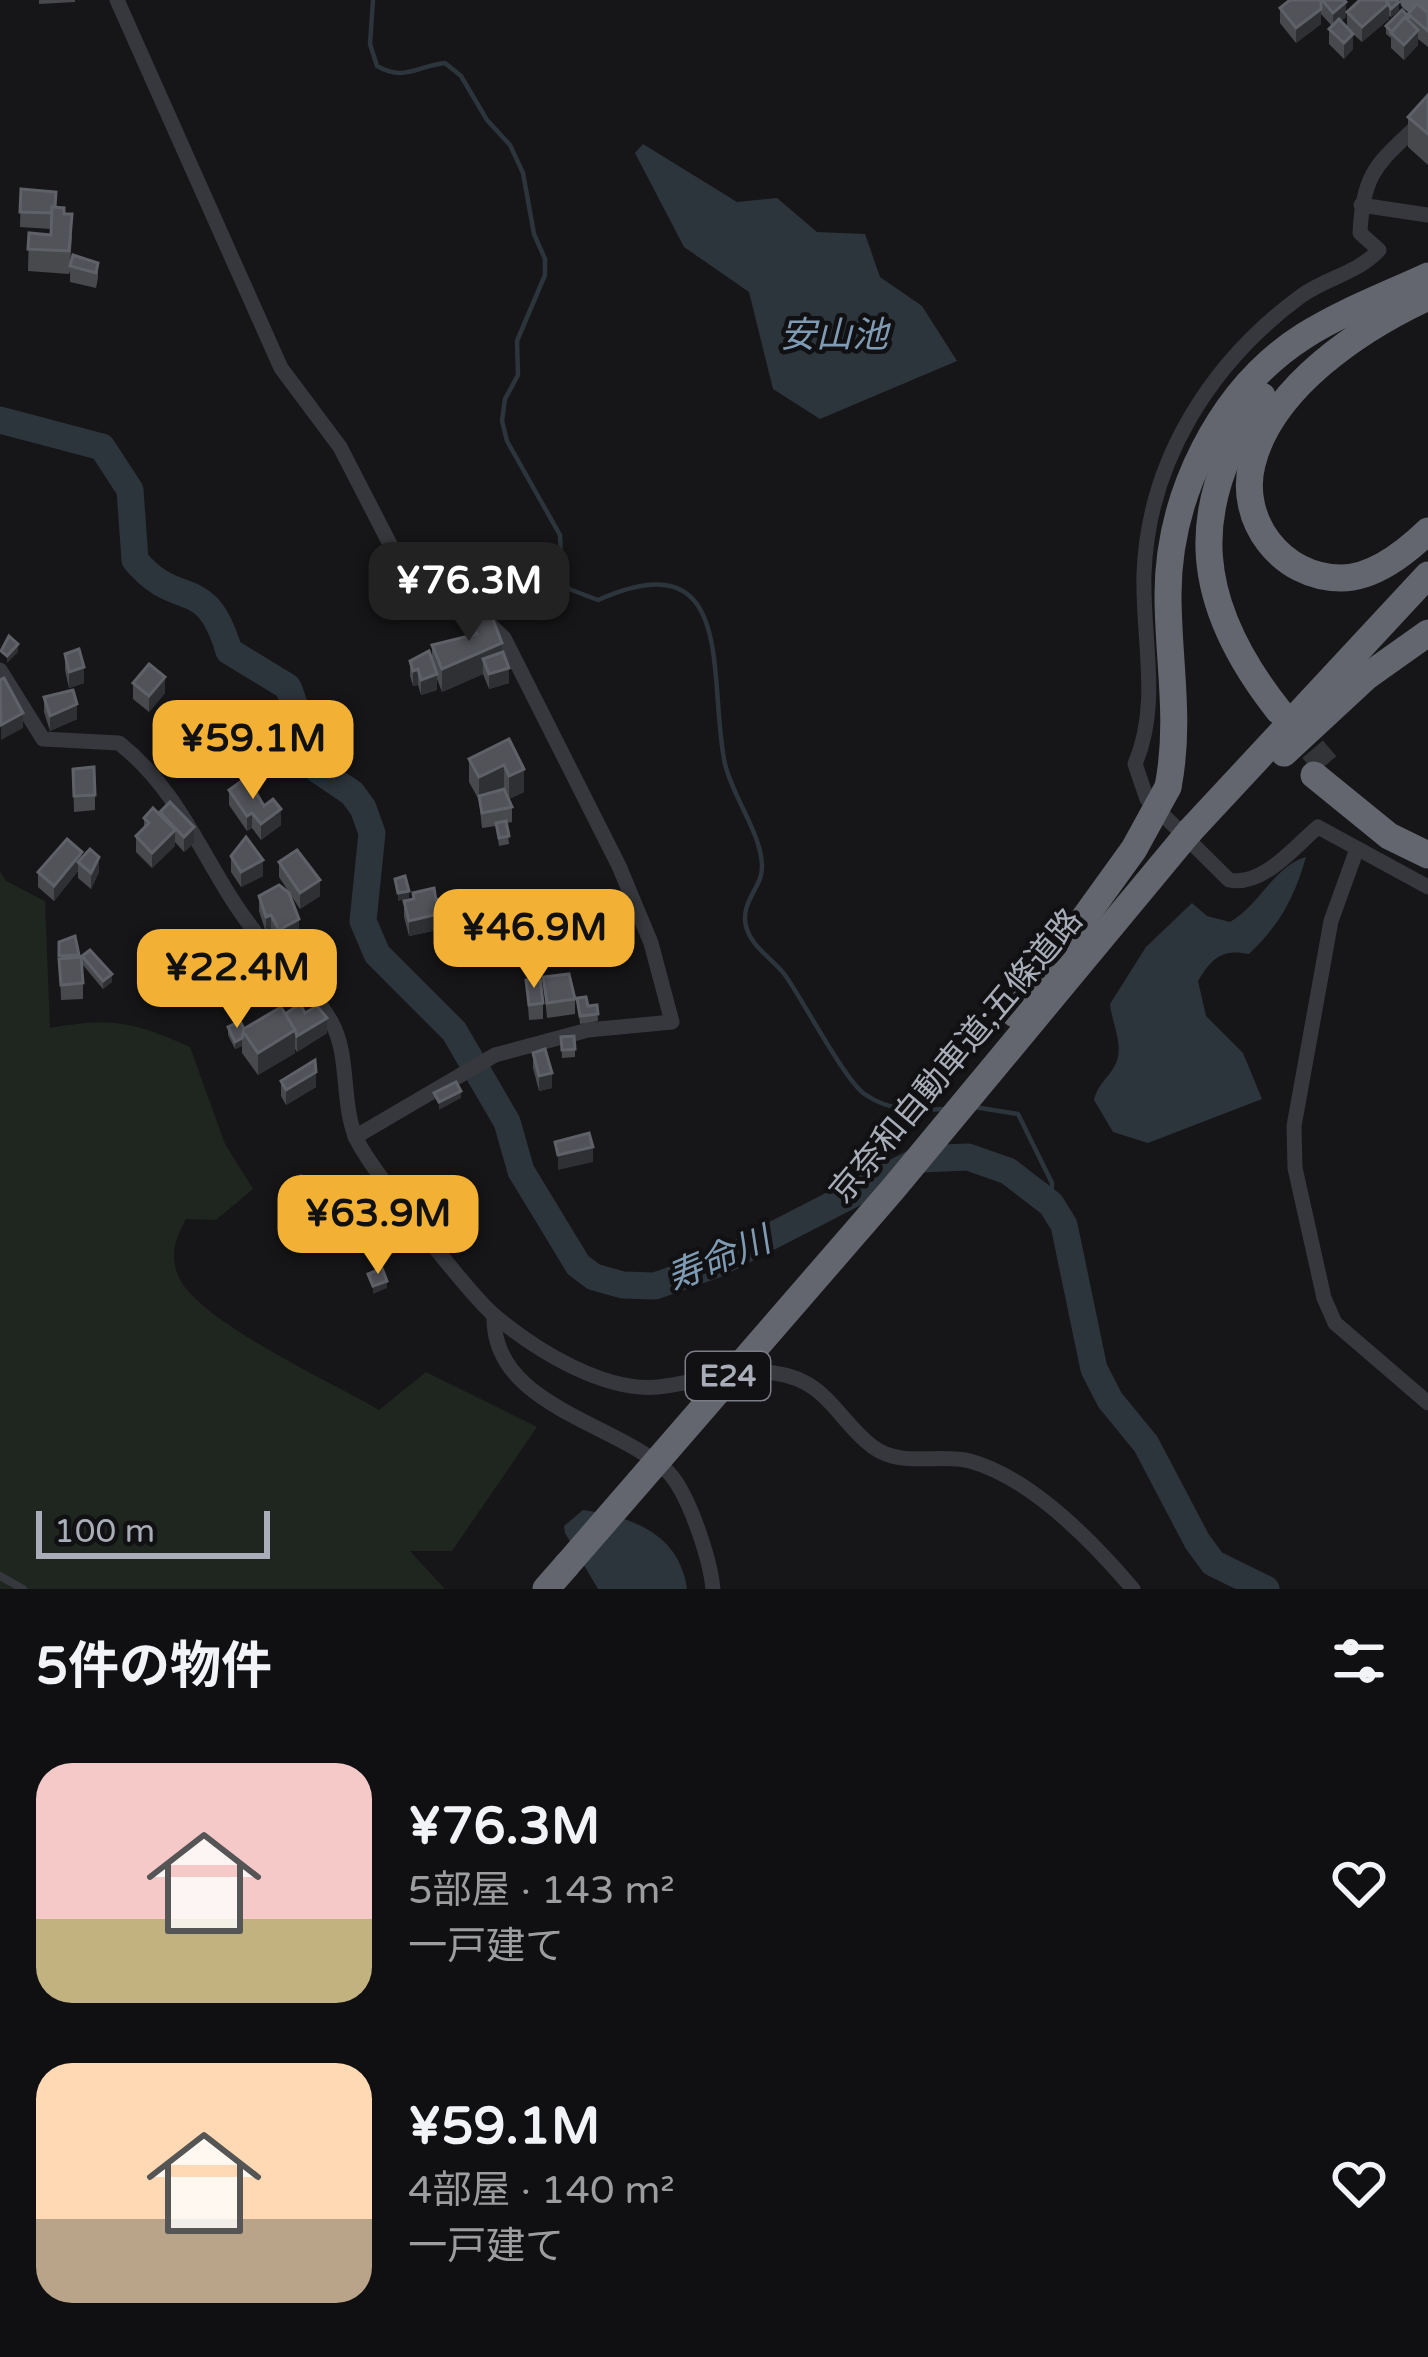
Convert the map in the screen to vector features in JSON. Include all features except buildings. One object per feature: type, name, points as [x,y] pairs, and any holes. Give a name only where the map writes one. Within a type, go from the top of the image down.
[{"type":"highway","points":[[1412,0],[1428,11]]},
{"type":"highway","points":[[892,1189],[1109,886],[1168,787],[1176,747],[1168,629],[1171,541],[1195,461],[1224,417],[1300,338],[1428,276]]},
{"type":"highway","points":[[1224,417],[1205,478],[1196,570],[1204,612],[1221,652],[1273,716],[1216,604],[1208,558],[1209,512],[1220,470],[1268,388],[1313,352],[1418,302]]},
{"type":"highway","points":[[1418,302],[1358,339],[1284,400],[1252,460],[1250,499],[1254,518],[1280,555],[1342,578],[1390,562],[1428,531]]},
{"type":"highway","name":"京奈和自動車道;五條道路","points":[[546,1589],[892,1189],[1134,898],[1197,836],[1428,575]]},
{"type":"highway","points":[[1197,836],[1305,730],[1406,644],[1428,633]]},
{"type":"highway","points":[[1428,842],[1320,770],[1389,836],[1428,855]]},
{"type":"street","points":[[117,0],[281,368],[340,447],[393,550],[425,579],[466,601],[504,638],[619,866],[651,944],[672,1022],[588,1030],[495,1055],[355,1137]]},
{"type":"street","points":[[1428,115],[1366,178],[1360,233],[1379,250],[1368,262],[1316,285],[1244,343],[1199,404],[1160,477],[1145,537],[1150,724],[1135,764],[1147,800],[1229,880],[1243,883],[1260,876],[1318,827],[1428,887]]},
{"type":"street","points":[[1361,205],[1428,214]]},
{"type":"street","points":[[0,670],[43,739],[119,743],[158,782],[253,930],[332,1024],[355,1137],[494,1316],[551,1354],[623,1385],[655,1388],[730,1373],[775,1373],[806,1382],[842,1410],[872,1447],[889,1455],[969,1461],[1013,1483],[1073,1528],[1133,1589]]},
{"type":"street","points":[[1357,849],[1331,921],[1294,1126],[1295,1168],[1324,1298],[1335,1323],[1428,1402]]},
{"type":"street","points":[[494,1316],[494,1334],[522,1387],[603,1427],[669,1472],[711,1564],[712,1589]]},
{"type":"lane","points":[[0,1576],[23,1589]]},
{"type":"shaded area","points":[[0,871],[6,881],[45,901],[50,1028],[122,1024],[190,1047],[225,1144],[253,1189],[216,1220],[186,1219],[174,1258],[188,1291],[236,1329],[379,1410],[426,1372],[537,1427],[452,1551],[410,1551],[445,1589],[0,1589]]},
{"type":"water","name":"安山池","points":[[643,144],[737,202],[777,198],[817,232],[865,234],[880,277],[922,306],[957,361],[820,419],[773,389],[749,292],[684,247],[635,153]]},
{"type":"water","points":[[1306,857],[1297,885],[1270,932],[1249,954],[1218,957],[1198,981],[1206,1016],[1243,1053],[1262,1099],[1148,1143],[1113,1132],[1094,1100],[1118,1058],[1110,1004],[1146,947],[1192,903],[1207,916],[1230,922],[1285,869]]},
{"type":"water","points":[[583,1510],[619,1517],[650,1531],[674,1554],[687,1589],[598,1589],[565,1533],[564,1526]]},
{"type":"waterway","points":[[373,0],[370,44],[377,66],[403,73],[445,63],[461,76],[487,120],[510,145],[523,173],[545,275],[517,341],[518,375],[505,399],[502,421],[507,441],[560,535],[562,577],[569,589],[598,600],[643,586],[675,587],[695,602],[708,627],[714,659],[725,764],[760,853],[761,874],[746,909],[749,933],[785,975],[836,1058],[866,1095],[894,1107],[945,1109]]},
{"type":"waterway","name":"寿命川","points":[[0,420],[102,447],[130,490],[135,560],[151,576],[210,610],[229,651],[288,687],[318,770],[352,793],[372,833],[363,921],[377,954],[454,1031],[507,1122],[521,1171],[578,1265],[594,1277],[623,1285],[655,1286],[717,1264],[921,1159],[968,1157],[1008,1171],[1051,1204],[1064,1225],[1094,1369],[1110,1400],[1146,1444],[1197,1541],[1213,1563],[1266,1589]]},
{"type":"waterway","points":[[974,1107],[1018,1114],[1052,1183],[1051,1204]]},
{"type":"tunnel","points":[[1286,718],[1326,765]]}]
